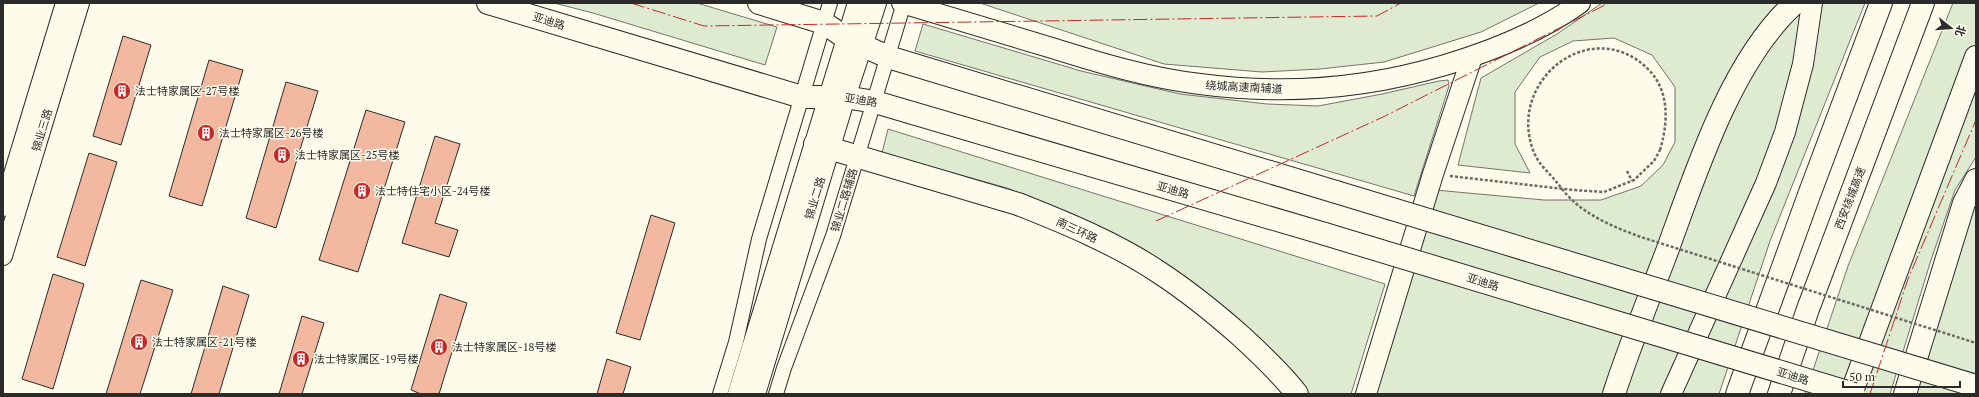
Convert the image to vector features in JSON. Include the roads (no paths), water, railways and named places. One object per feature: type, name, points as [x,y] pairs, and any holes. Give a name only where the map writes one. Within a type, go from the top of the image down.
[{"type":"highway","name":"亚迪路","points":[[488,3],[802,97],[837,97],[875,102],[1324,234],[1853,394]]},
{"type":"highway","points":[[759,3],[827,13],[854,41],[888,57],[1976,386]]},
{"type":"highway","points":[[1614,394],[1696,172],[1732,90],[1760,43],[1782,14],[1795,3]]},
{"type":"highway","points":[[1738,394],[1812,187],[1881,3]]},
{"type":"highway","name":"西安绕城高速","points":[[1779,394],[1808,309],[1923,3]]},
{"type":"highway","points":[[1853,394],[1976,57]]},
{"type":"highway","name":"南三环路","points":[[822,146],[1018,204],[1133,256],[1160,272],[1217,315],[1262,355],[1288,382],[1297,394]]},
{"type":"highway","points":[[1905,394],[1964,202],[1976,180]]},
{"type":"main road","name":"锦业二路","points":[[738,394],[822,146],[854,41],[858,3]]},
{"type":"main road","name":"锦业二路","points":[[854,41],[876,3]]},
{"type":"main road","name":"绕城高速南辅道","points":[[904,3],[1117,68],[1199,84],[1242,89],[1318,89],[1412,75],[1472,57],[1518,38],[1580,3]]},
{"type":"main road","points":[[1671,394],[1766,183],[1785,132],[1804,64],[1812,3]]},
{"type":"main road","points":[[1366,394],[1433,174],[1472,57]]},
{"type":"main road","name":"锦业二路","points":[[755,394],[822,146]]},
{"type":"street","name":"锦业三路","points":[[3,207],[65,3]]},
{"type":"street","name":"锦业三路","points":[[3,256],[80,3]]},
{"type":"street","name":"锦业二路辅路","points":[[776,394],[784,368],[833,236],[904,3]]},
{"type":"street","points":[[720,394],[736,342],[759,239],[827,13]]},
{"type":"place","name":"法士特家属区-27号楼","points":[[122,91]]},
{"type":"place","name":"法士特家属区-26号楼","points":[[206,133]]},
{"type":"place","name":"法士特家属区-25号楼","points":[[282,155]]},
{"type":"place","name":"法士特住宅小区-24号楼","points":[[362,191]]},
{"type":"place","name":"法士特家属区-21号楼","points":[[139,342]]},
{"type":"place","name":"法士特家属区-18号楼","points":[[439,347]]},
{"type":"place","name":"法士特家属区-19号楼","points":[[301,359]]}]
